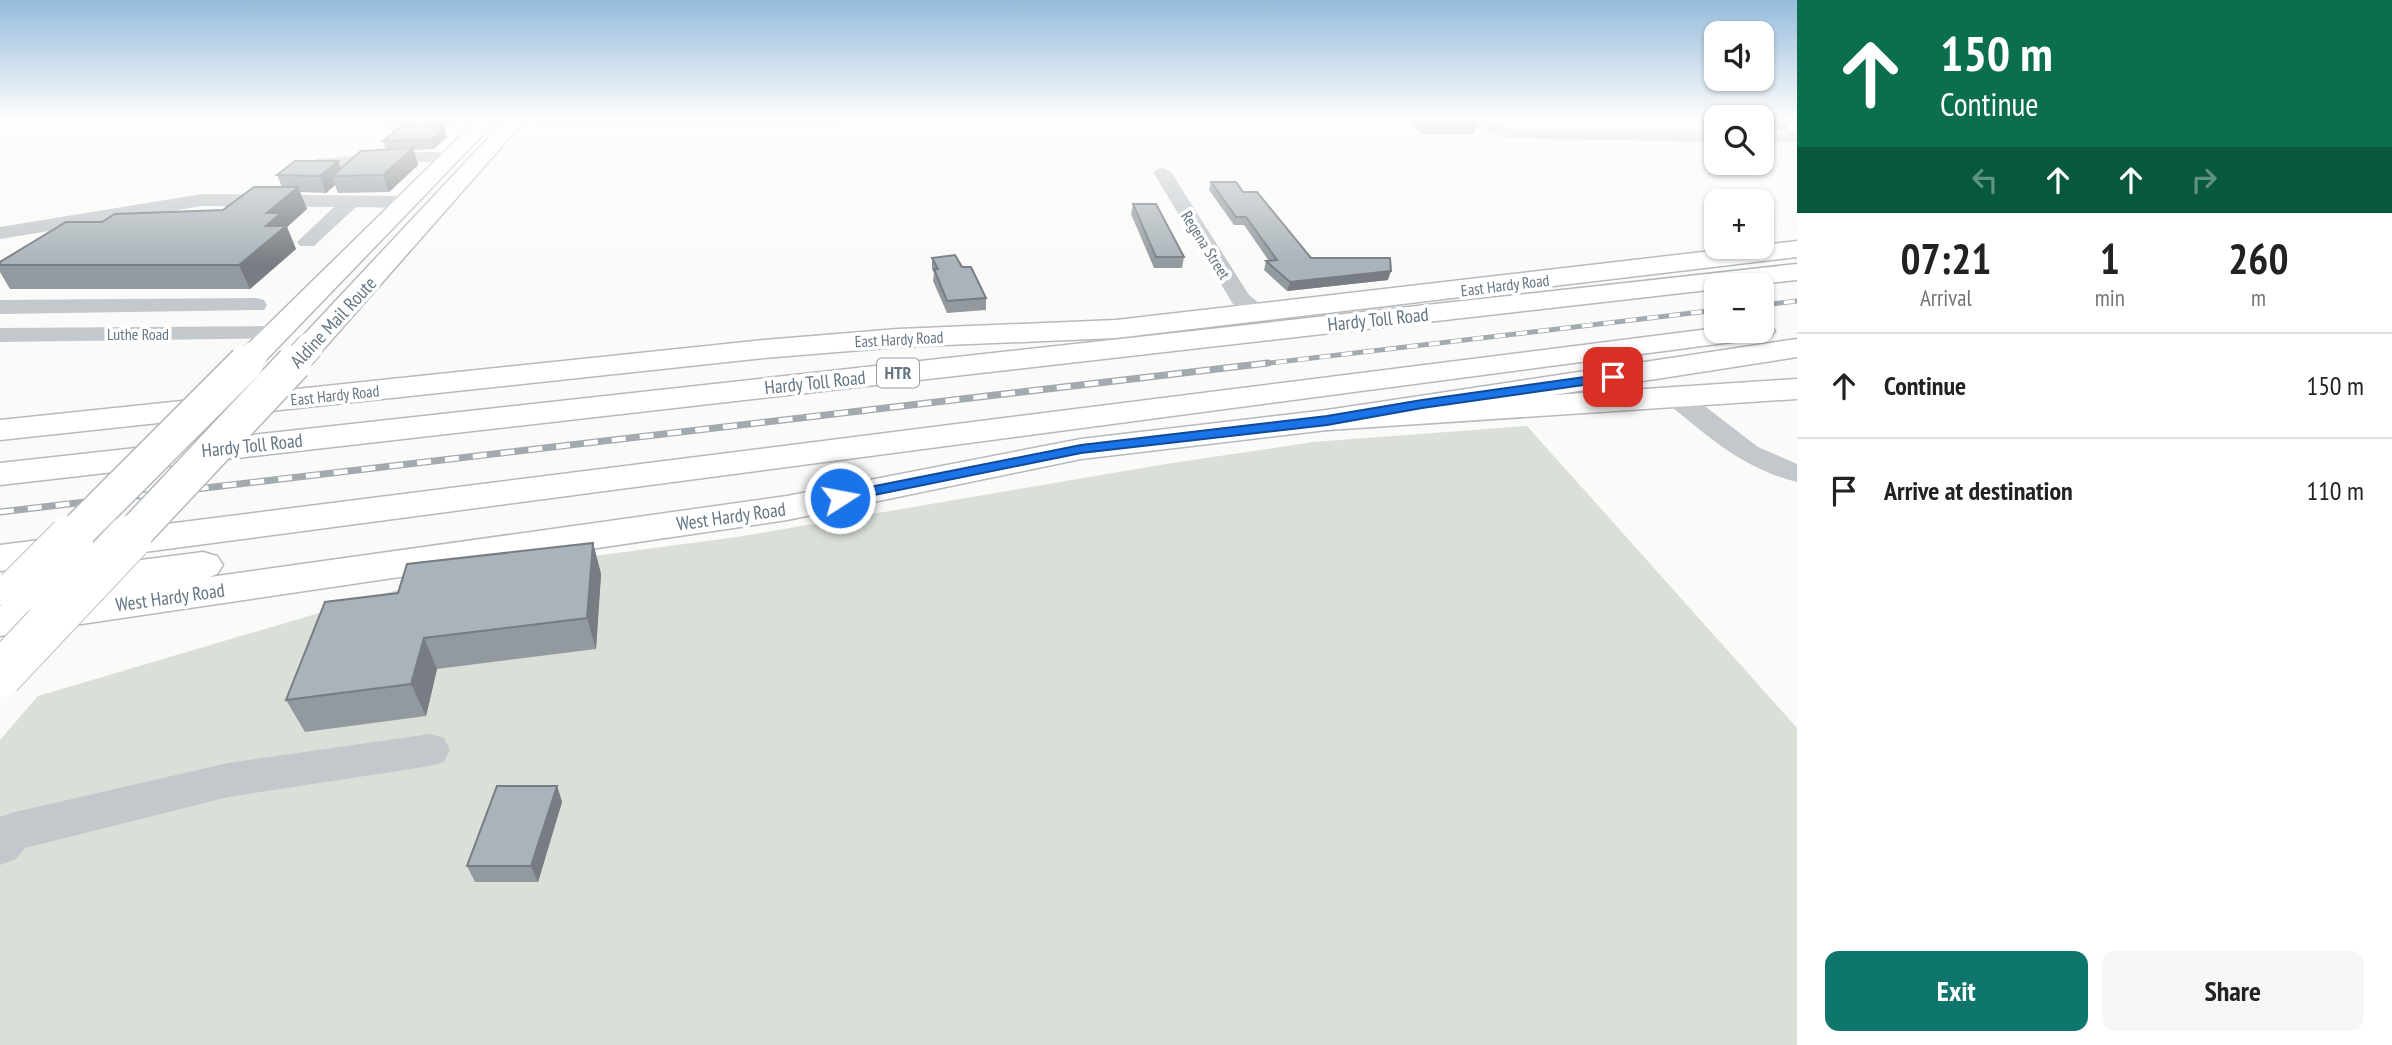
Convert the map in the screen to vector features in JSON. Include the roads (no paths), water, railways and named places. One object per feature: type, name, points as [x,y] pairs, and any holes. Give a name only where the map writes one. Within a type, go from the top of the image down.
[{"type":"main road","name":"Aldine Mail Route","points":[[4,594],[178,433],[441,167]]},
{"type":"main road","name":"Aldine Mail Route","points":[[0,675],[475,167]]},
{"type":"main road","points":[[405,202],[444,201]]},
{"type":"main road","name":"East Hardy Road","points":[[0,430],[777,348],[898,338],[1082,332],[1797,251]]},
{"type":"main road","name":"Hardy Toll Road","points":[[0,474],[1797,272]]},
{"type":"main road","points":[[1774,329],[1797,326]]},
{"type":"main road","points":[[0,451],[828,363],[1082,332]]},
{"type":"main road","points":[[4,594],[1704,340]]},
{"type":"main road","points":[[1327,421],[1422,404],[1797,348]]},
{"type":"main road","name":"West Hardy Road","points":[[4,594],[787,508],[1081,449],[1327,421],[1797,389]]},
{"type":"main road","points":[[4,594],[415,536],[1081,449]]},
{"type":"street","name":"Regena Street","points":[[1163,172],[1241,299],[1257,311]]},
{"type":"street","points":[[0,233],[202,200],[405,202]]},
{"type":"street","points":[[307,242],[352,201]]},
{"type":"street","points":[[0,307],[256,306]]},
{"type":"street","name":"Luthe Road","points":[[0,335],[265,344]]},
{"type":"street","points":[[1676,397],[1762,461],[1779,470],[1797,473]]},
{"type":"street","points":[[0,845],[11,832],[228,780],[430,750]]},
{"type":"railway","points":[[1774,304],[1797,301]]},
{"type":"railway","points":[[1254,365],[1704,312]]},
{"type":"railway","points":[[0,512],[1268,363]]}]
